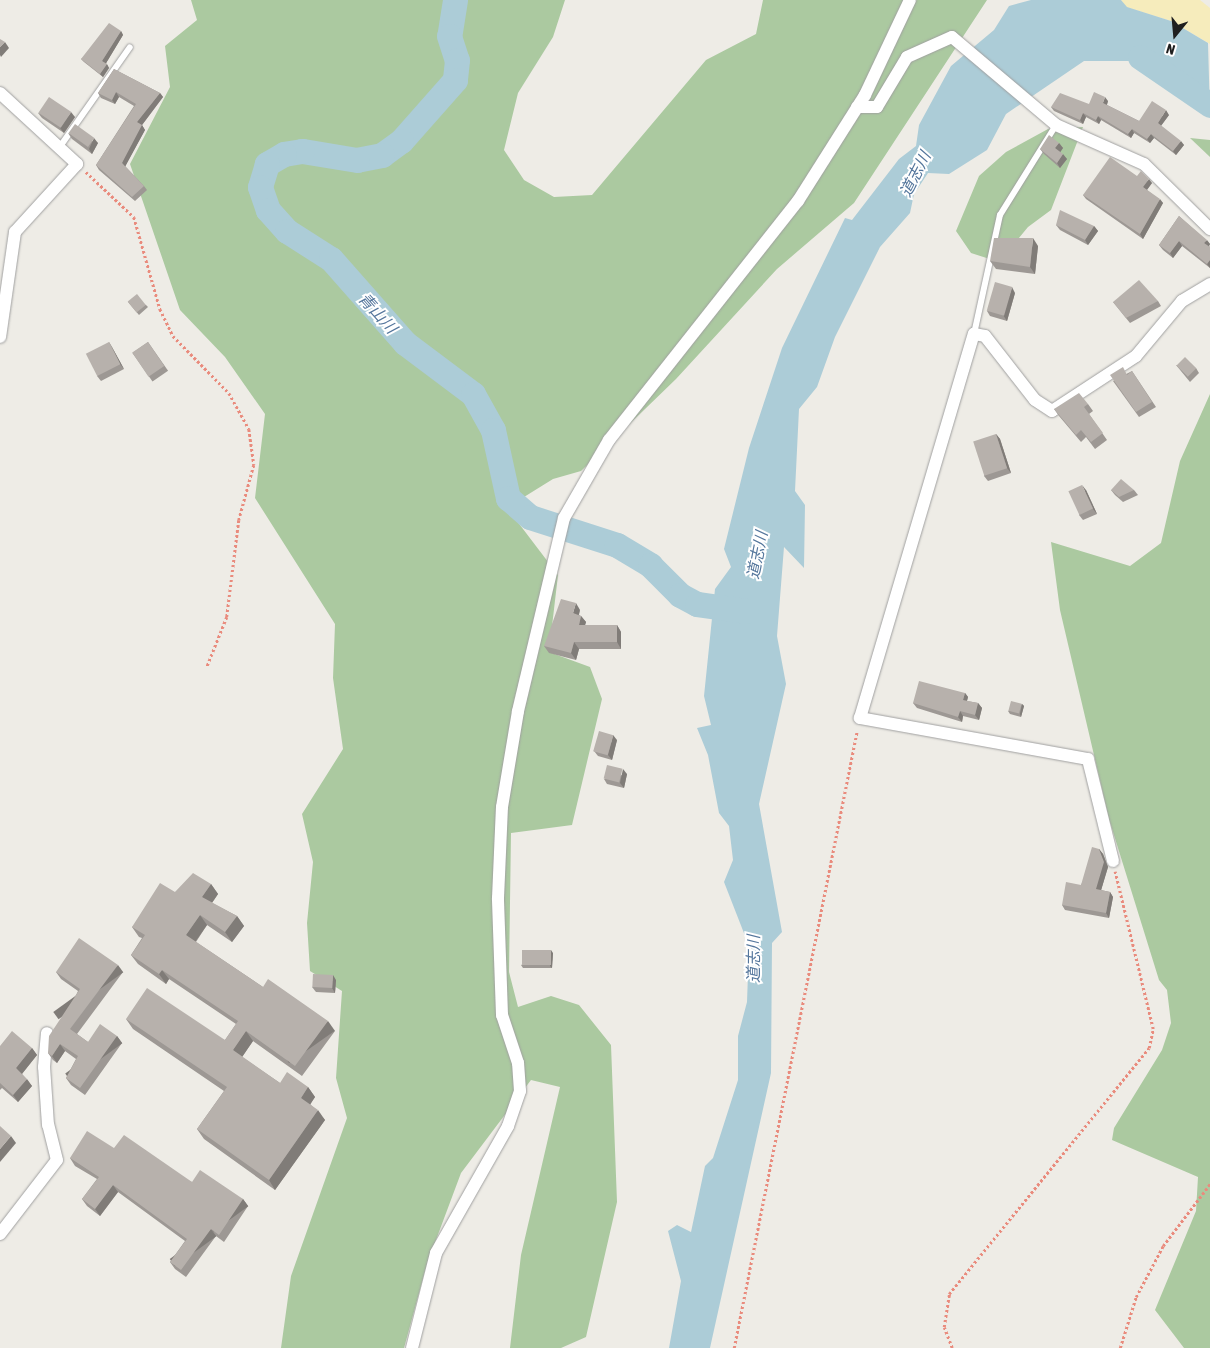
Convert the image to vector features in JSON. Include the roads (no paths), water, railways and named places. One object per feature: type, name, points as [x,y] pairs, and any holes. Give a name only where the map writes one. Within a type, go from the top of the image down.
[{"type":"street","points":[[412,1348],[436,1253],[508,1126],[520,1091],[518,1064],[502,1014],[500,845],[515,729],[564,518],[609,440],[798,201],[857,107],[910,0]]},
{"type":"street","points":[[857,107],[882,104],[897,69],[917,50],[952,37],[1056,124],[1144,164],[1210,229]]},
{"type":"street","points":[[0,93],[77,164],[15,232],[0,337]]},
{"type":"street","points":[[1113,861],[1088,759],[860,718],[974,334],[984,336],[1035,400],[1052,411],[1136,356],[1182,301],[1210,284]]},
{"type":"street","points":[[0,1234],[57,1160],[48,1125],[44,1067],[47,1033]]},
{"type":"lane","points":[[59,148],[130,47]]},
{"type":"lane","points":[[974,334],[1000,215],[1056,124]]},
{"type":"water","points":[[1031,0],[1121,0],[1127,7],[1171,21],[1208,43],[1210,113],[1187,84],[1131,61],[1084,61],[1006,114],[987,150],[949,174],[928,173],[914,194],[910,213],[880,247],[835,337],[817,387],[799,409],[795,491],[805,505],[804,568],[784,547],[777,636],[786,684],[759,804],[782,932],[772,943],[771,1073],[710,1348],[669,1348],[681,1281],[668,1231],[677,1225],[691,1232],[705,1166],[713,1158],[738,1080],[738,1036],[747,1002],[749,946],[724,882],[733,860],[729,826],[719,813],[708,755],[697,728],[711,725],[704,696],[715,589],[731,567],[724,549],[749,448],[782,348],[845,218],[852,220],[899,159],[916,146],[919,125],[951,66],[994,30],[1009,6]]},
{"type":"waterway","name":"青山川","points":[[455,0],[449,36],[457,60],[455,80],[401,141],[382,155],[357,160],[302,151],[284,154],[267,164],[260,187],[268,210],[287,231],[331,259],[405,343],[473,394],[493,430],[508,498],[530,517],[617,545],[650,565],[680,595],[697,604],[746,611]]},
{"type":"waterway","name":"道志川","points":[[1140,57],[1210,105]]}]
